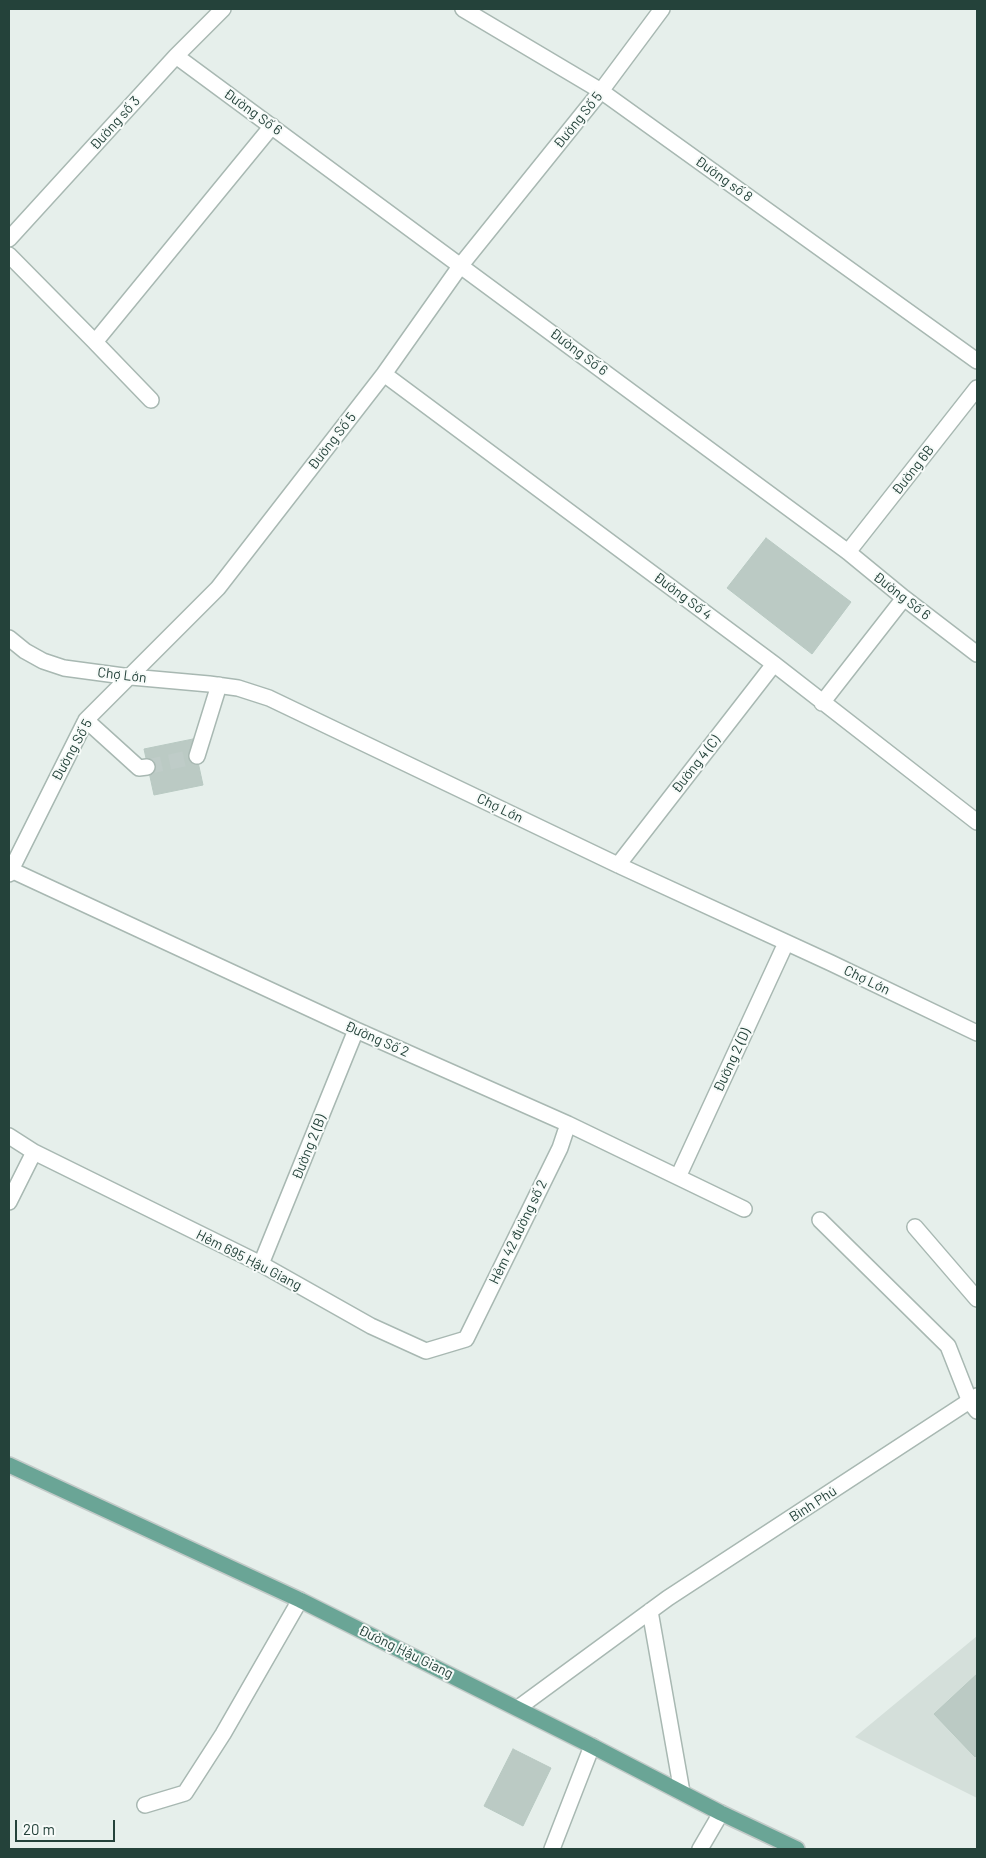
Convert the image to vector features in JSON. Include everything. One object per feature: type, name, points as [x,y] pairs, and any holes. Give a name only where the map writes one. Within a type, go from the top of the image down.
[{"type":"main road","name":"Đường Hậu Giang","points":[[9,1465],[300,1600],[518,1708],[721,1813],[798,1849]]},
{"type":"street","name":"Đường số 3","points":[[9,240],[176,56],[223,9]]},
{"type":"street","name":"Đường số 8","points":[[463,9],[601,91],[977,361]]},
{"type":"street","name":"Đường Số 5","points":[[10,872],[86,720],[218,588],[384,374],[461,265],[601,91],[662,9]]},
{"type":"street","name":"Đường Số 6","points":[[176,56],[848,552],[977,654]]},
{"type":"street","points":[[95,342],[272,126]]},
{"type":"street","points":[[9,255],[150,400]]},
{"type":"street","name":"Đường Số 4","points":[[384,374],[774,664],[977,822]]},
{"type":"street","name":"Đường 6B","points":[[848,552],[977,388]]},
{"type":"street","points":[[822,702],[904,598]]},
{"type":"street","name":"Chợ Lớn","points":[[9,638],[24,652],[64,668],[238,688],[269,698],[618,865],[977,1033]]},
{"type":"street","name":"Đường 4 (C)","points":[[618,865],[774,664]]},
{"type":"street","points":[[197,756],[219,686]]},
{"type":"street","points":[[86,720],[139,768],[147,766]]},
{"type":"street","name":"Đường Số 2","points":[[10,872],[356,1030],[568,1124],[744,1209]]},
{"type":"street","name":"Đường 2 (D)","points":[[678,1177],[786,942]]},
{"type":"street","name":"Đường 2 (B)","points":[[261,1264],[356,1030]]},
{"type":"street","name":"Hẻm 42 đường số 2","points":[[466,1339],[560,1148],[568,1124]]},
{"type":"street","name":"Hẻm 695 Hậu Giang","points":[[9,1136],[34,1152],[261,1264],[371,1326],[426,1351],[466,1339]]},
{"type":"street","points":[[9,1202],[34,1152]]},
{"type":"street","points":[[820,1220],[948,1346],[975,1403]]},
{"type":"street","points":[[915,1227],[977,1299]]},
{"type":"street","name":"Bình Phú","points":[[518,1708],[650,1611],[975,1403]]},
{"type":"street","points":[[145,1805],[185,1793],[223,1734],[300,1600]]},
{"type":"street","points":[[650,1611],[682,1792]]},
{"type":"street","points":[[552,1849],[592,1746]]},
{"type":"street","points":[[700,1849],[721,1813]]},
{"type":"shaded area","points":[[977,1636],[977,1798],[855,1737]]},
{"type":"building","points":[[766,538],[851,602],[812,654],[727,588]]},
{"type":"building","points":[[193,739],[203,785],[154,795],[144,749]]},
{"type":"building","points":[[977,1674],[977,1755],[975,1757],[934,1714]]},
{"type":"building","points":[[513,1749],[551,1768],[523,1826],[484,1806]]},
{"type":"tunnel","points":[[147,767],[197,756]]}]
